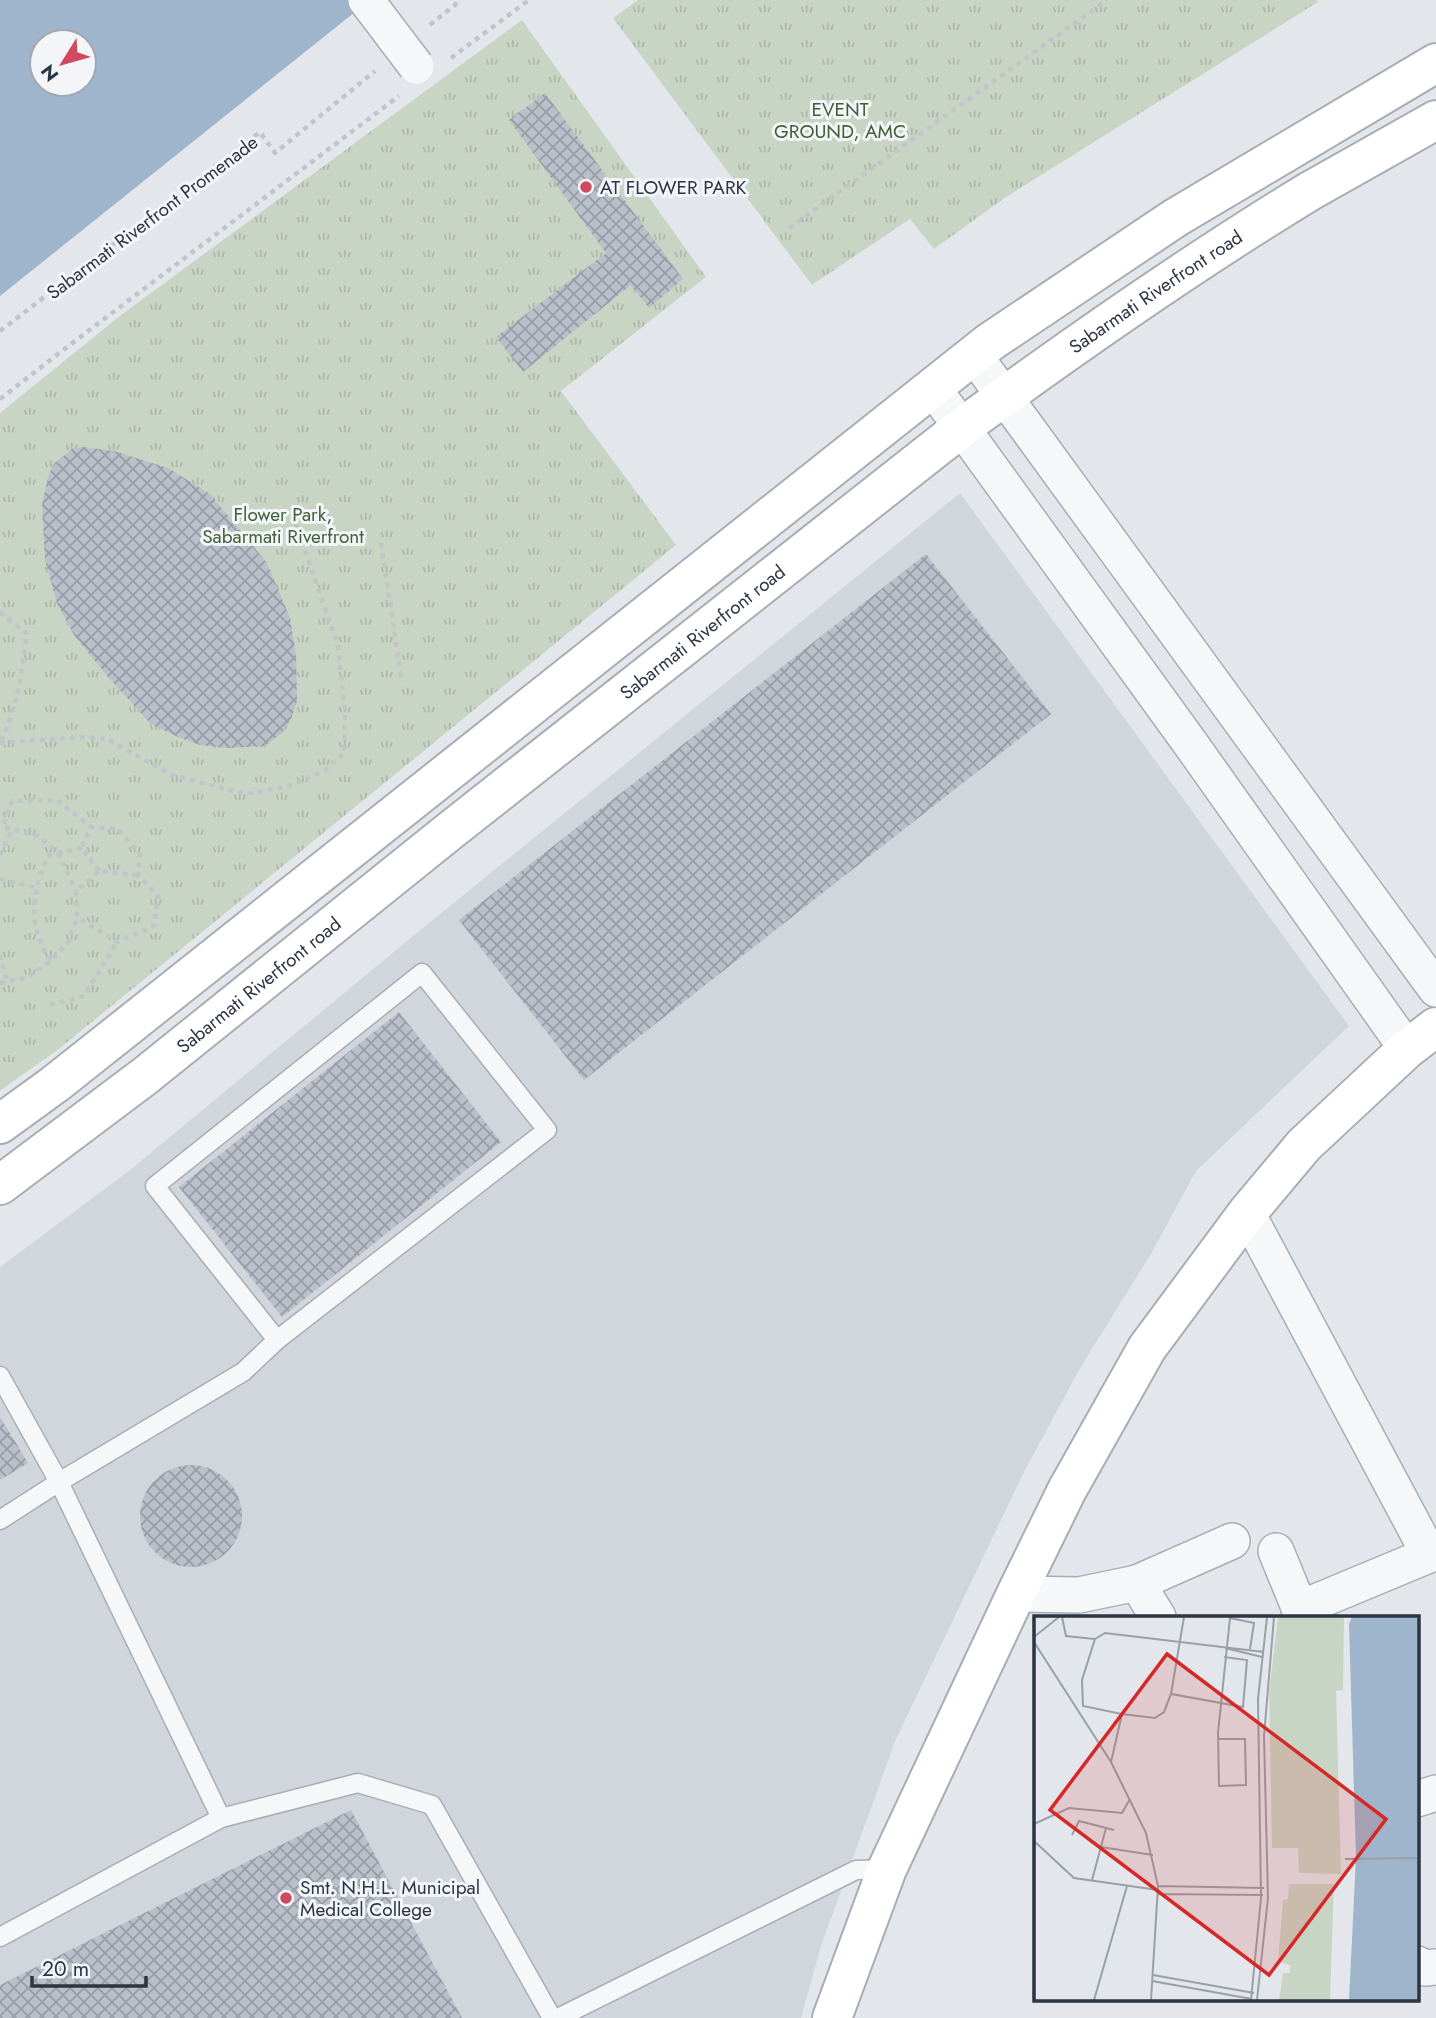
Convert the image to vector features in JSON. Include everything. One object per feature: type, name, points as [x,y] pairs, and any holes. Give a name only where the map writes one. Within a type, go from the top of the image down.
[{"type":"street","points":[[366,0],[422,74]]},
{"type":"street","points":[[0,1124],[55,1084],[1002,334],[1175,218],[1436,63]]},
{"type":"street","name":"Sabarmati Riverfront road","points":[[0,1185],[145,1076],[450,830],[961,428],[1209,256],[1311,191],[1436,120]]},
{"type":"street","points":[[974,355],[1436,989]]},
{"type":"street","points":[[832,2018],[887,1869],[1016,1594],[1067,1490],[1147,1348],[1247,1213],[1304,1144],[1428,1033],[1190,743],[933,388]]},
{"type":"street","points":[[1190,743],[1233,710]]},
{"type":"street","points":[[1247,1213],[1433,1553],[1301,1613],[1276,1551]]},
{"type":"street","points":[[1016,1594],[1079,1594],[1137,1583],[1232,1541]]},
{"type":"street","points":[[1137,1583],[1157,1616]]},
{"type":"street","points":[[1418,1799],[1436,1793]]},
{"type":"street","points":[[1418,1965],[1424,1968],[1436,1967]]},
{"type":"lane","points":[[0,1520],[243,1372],[277,1340],[547,1130],[422,973],[155,1186],[277,1340]]},
{"type":"lane","points":[[0,1376],[59,1482],[221,1818]]},
{"type":"lane","points":[[0,1937],[221,1818],[358,1783],[432,1805],[552,2018]]},
{"type":"lane","points":[[558,2018],[856,1870],[887,1869]]},
{"type":"path","points":[[430,25],[461,0]]},
{"type":"path","points":[[0,399],[422,74],[529,0]]},
{"type":"path","points":[[789,228],[1107,0]]},
{"type":"path","name":"Sabarmati Riverfront Promenade","points":[[0,331],[260,132],[275,153],[378,68]]},
{"type":"path","points":[[0,743],[83,737],[107,739],[172,775],[245,794],[287,787],[324,771],[344,753],[345,709],[338,646],[293,516]]},
{"type":"path","points":[[381,543],[402,682]]},
{"type":"path","points":[[0,612],[27,634],[22,671],[9,726],[0,743]]},
{"type":"path","points":[[0,983],[28,977],[51,961],[69,941],[77,917],[76,891],[58,853],[38,836],[2,828],[12,801],[57,800],[91,827],[118,829],[140,854],[138,875]]},
{"type":"path","points":[[82,848],[91,827]]},
{"type":"path","points":[[0,855],[12,830]]},
{"type":"path","points":[[58,853],[82,848]]},
{"type":"path","points":[[82,848],[99,871]]},
{"type":"path","points":[[51,961],[38,938],[34,911],[36,888],[53,849]]},
{"type":"path","points":[[50,1005],[84,996],[117,942],[154,926],[158,896],[138,875],[99,871],[76,891]]},
{"type":"path","points":[[0,879],[36,888]]},
{"type":"path","points":[[77,917],[117,942]]},
{"type":"path","points":[[0,956],[7,981]]},
{"type":"shaded area","points":[[960,493],[1349,1026],[1196,1171],[1151,1254],[1080,1368],[1024,1472],[896,1739],[821,1946],[801,2018],[0,2018],[0,1267],[130,1170],[424,927]]},
{"type":"green space","name":"EVENT GROUND, AMC","points":[[638,0],[1318,2],[1003,199],[934,249],[910,219],[812,285],[613,18]]},
{"type":"green space","name":"Flower Park, Sabarmati Riverfront","points":[[522,20],[706,277],[561,391],[676,545],[60,1048],[0,1091],[0,413],[121,315]]},
{"type":"water","points":[[0,0],[370,0],[0,296]]},
{"type":"building","name":"AT FLOWER PARK","points":[[545,93],[683,279],[649,308],[631,285],[523,372],[496,337],[606,253],[509,120]]},
{"type":"building","points":[[84,447],[114,451],[168,468],[210,494],[267,563],[290,618],[296,655],[297,701],[291,719],[282,733],[265,746],[227,748],[200,745],[151,724],[74,635],[57,603],[45,560],[42,505],[53,465],[72,449]]},
{"type":"building","points":[[926,554],[1051,714],[584,1080],[459,920]]},
{"type":"building","points":[[399,1012],[501,1142],[282,1317],[179,1187]]},
{"type":"building","points":[[0,1417],[28,1463],[0,1480]]},
{"type":"building","points":[[191,1465],[210,1469],[227,1480],[238,1497],[242,1516],[238,1535],[227,1552],[210,1563],[191,1567],[172,1563],[155,1552],[144,1535],[140,1516],[144,1497],[155,1480],[172,1469]]},
{"type":"building","name":"Smt. N.H.L. Municipal Medical College","points":[[351,1810],[462,2018],[0,2018],[0,1985]]},
{"type":"place","name":"AT FLOWER PARK","points":[[586,187]]},
{"type":"place","name":"Smt. N.H.L. Municipal Medical College","points":[[286,1898]]}]
